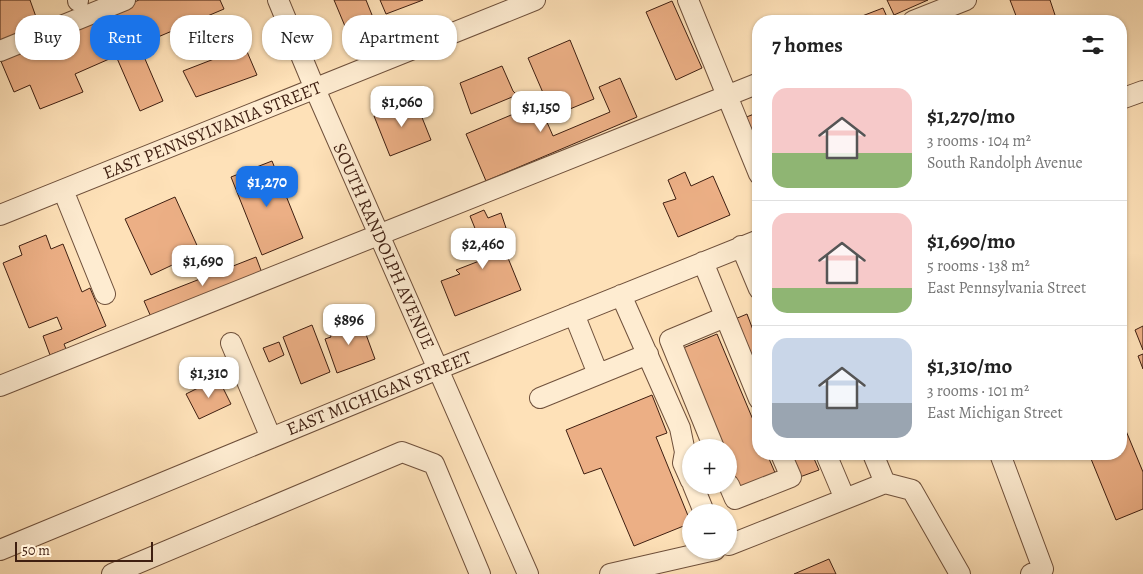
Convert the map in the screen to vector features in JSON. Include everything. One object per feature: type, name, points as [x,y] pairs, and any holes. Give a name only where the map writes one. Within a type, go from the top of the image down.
[{"type":"street","points":[[0,51],[125,0]]},
{"type":"street","name":"SOUTH RANDOLPH AVENUE","points":[[278,0],[315,89],[528,574]]},
{"type":"street","name":"EAST PENNSYLVANIA STREET","points":[[0,215],[535,0]]},
{"type":"street","points":[[688,0],[752,157]]},
{"type":"street","points":[[928,15],[966,0]]},
{"type":"street","points":[[0,386],[752,86]]},
{"type":"street","points":[[1127,97],[1143,91]]},
{"type":"street","points":[[63,190],[105,294]]},
{"type":"street","name":"EAST MICHIGAN STREET","points":[[0,550],[438,369],[750,243]]},
{"type":"street","points":[[703,262],[752,382]]},
{"type":"street","points":[[622,295],[680,428],[682,439]]},
{"type":"street","points":[[574,314],[598,374]]},
{"type":"street","points":[[710,439],[670,340],[725,317]]},
{"type":"street","points":[[231,343],[271,438]]},
{"type":"street","points":[[540,398],[648,354]]},
{"type":"street","points":[[112,574],[402,452],[434,464],[480,574]]},
{"type":"street","points":[[733,494],[735,499],[791,477],[784,460]]},
{"type":"street","points":[[829,460],[845,499]]},
{"type":"street","points":[[875,460],[884,483]]},
{"type":"street","points":[[1002,460],[1043,570],[1031,574]]},
{"type":"street","points":[[737,542],[884,483],[912,490],[960,574]]},
{"type":"street","points":[[610,574],[682,558]]},
{"type":"building","points":[[0,0],[30,0],[35,15],[15,15],[15,41],[0,47]]},
{"type":"building","points":[[139,0],[220,0],[224,9],[210,15],[170,15],[170,32],[160,36],[160,15],[104,15]]},
{"type":"building","points":[[334,0],[366,0],[372,15],[342,15],[342,19]]},
{"type":"building","points":[[380,0],[423,0],[386,14]]},
{"type":"building","points":[[887,0],[928,0],[894,15]]},
{"type":"building","points":[[1010,0],[1050,0],[1055,15],[1016,15]]},
{"type":"building","points":[[672,1],[702,68],[676,80],[646,12]]},
{"type":"building","points":[[883,8],[886,15],[865,15]]},
{"type":"building","points":[[90,21],[90,60],[107,60],[75,74],[83,92],[40,109],[30,85],[14,92],[0,59],[15,53],[15,60],[80,60],[80,25]]},
{"type":"building","points":[[570,40],[594,99],[553,116],[528,58]]},
{"type":"building","points":[[118,60],[145,60],[163,101],[140,111]]},
{"type":"building","points":[[211,60],[251,60],[257,75],[196,97],[183,71]]},
{"type":"building","points":[[502,66],[513,91],[517,95],[471,114],[460,83]]},
{"type":"building","points":[[620,78],[637,117],[486,181],[466,134],[523,110],[521,104],[536,97],[553,136],[610,112],[599,87]]},
{"type":"building","points":[[415,100],[431,140],[390,156],[374,116]]},
{"type":"building","points":[[752,115],[752,136],[744,118]]},
{"type":"building","points":[[272,161],[303,238],[262,255],[231,177]]},
{"type":"building","points":[[685,172],[691,186],[713,176],[730,215],[678,237],[663,203],[676,199],[668,180]]},
{"type":"building","points":[[175,197],[200,252],[151,275],[125,219]]},
{"type":"building","points":[[484,210],[488,218],[501,213],[506,228],[497,231],[521,290],[455,316],[441,281],[460,274],[456,270],[487,258],[470,216]]},
{"type":"building","points":[[46,235],[51,249],[63,244],[82,292],[90,288],[106,326],[64,344],[66,349],[50,355],[43,336],[62,329],[57,317],[29,328],[3,263],[22,255],[19,246]]},
{"type":"building","points":[[256,257],[262,273],[151,317],[144,301]]},
{"type":"building","points":[[747,314],[752,327],[752,362],[735,319]]},
{"type":"building","points":[[360,318],[375,359],[337,373],[325,339],[331,337],[328,330]]},
{"type":"building","points":[[312,325],[330,372],[301,384],[283,337]]},
{"type":"building","points":[[1143,326],[1143,350],[1135,330]]},
{"type":"building","points":[[717,334],[752,417],[752,460],[770,460],[776,475],[740,490],[737,482],[737,439],[719,439],[683,348]]},
{"type":"building","points":[[279,342],[284,355],[269,362],[263,348]]},
{"type":"building","points":[[1143,354],[1143,369],[1138,356]]},
{"type":"building","points":[[218,378],[231,404],[199,419],[186,394]]},
{"type":"building","points":[[652,395],[667,433],[656,437],[683,504],[682,527],[634,546],[601,468],[584,474],[566,430]]},
{"type":"building","points":[[1127,433],[1143,472],[1143,509],[1116,520],[1091,460],[1127,460]]},
{"type":"building","points":[[790,460],[815,460],[819,470],[797,478]]},
{"type":"building","points":[[829,559],[836,574],[794,574]]}]
